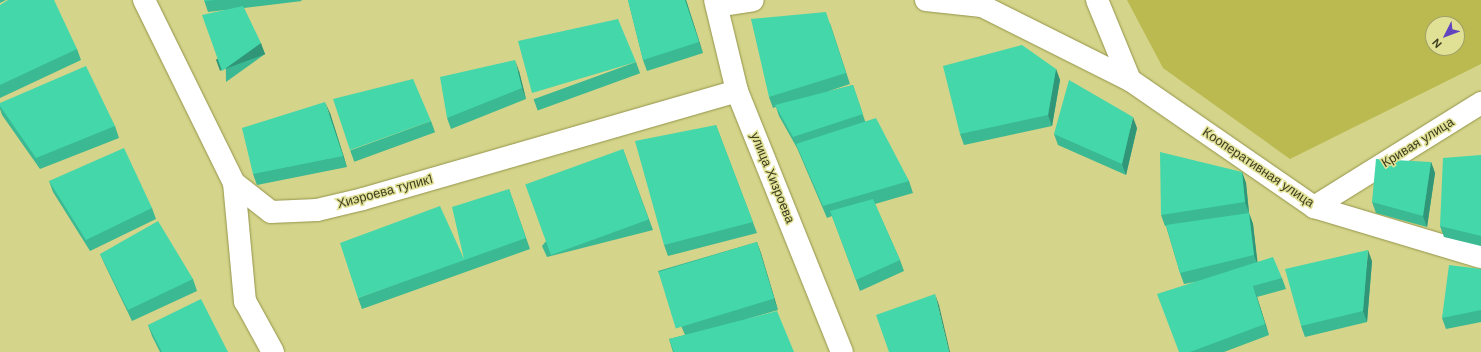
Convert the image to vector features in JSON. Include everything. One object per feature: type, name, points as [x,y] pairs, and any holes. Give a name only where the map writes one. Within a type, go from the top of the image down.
[{"type":"street","name":"Хиэроева тупик1","points":[[144,0],[234,183],[270,212],[317,210],[737,91]]},
{"type":"street","points":[[716,3],[753,0]]},
{"type":"street","name":"Кооперативная улица","points":[[926,0],[982,6],[1130,80],[1314,207],[1481,257]]},
{"type":"street","points":[[1097,0],[1130,80]]},
{"type":"street","name":"улица Хизроева","points":[[716,3],[737,91],[842,352]]},
{"type":"street","name":"Кривая улица","points":[[1314,207],[1481,103]]},
{"type":"street","points":[[234,183],[245,301],[273,352]]},
{"type":"shaded area","points":[[1127,0],[1481,0],[1481,64],[1290,159],[1163,68]]},
{"type":"building","points":[[8,0],[54,0],[77,49],[0,85],[0,5]]},
{"type":"building","points":[[628,0],[685,0],[699,42],[643,60]]},
{"type":"building","points":[[243,6],[261,43],[222,71],[202,15]]},
{"type":"building","points":[[826,12],[846,73],[769,97],[751,19]]},
{"type":"building","points":[[618,19],[636,62],[532,93],[518,41]]},
{"type":"building","points":[[1022,45],[1056,69],[1048,115],[960,134],[943,66]]},
{"type":"building","points":[[515,60],[522,88],[447,118],[440,77]]},
{"type":"building","points":[[86,66],[115,126],[36,158],[0,106],[0,103]]},
{"type":"building","points":[[413,79],[431,121],[350,150],[333,99]]},
{"type":"building","points":[[1069,80],[1133,117],[1122,164],[1054,134]]},
{"type":"building","points":[[853,85],[863,114],[793,137],[775,105]]},
{"type":"building","points":[[325,102],[343,156],[253,174],[242,128]]},
{"type":"building","points":[[876,118],[909,181],[823,206],[796,144]]},
{"type":"building","points":[[716,125],[753,222],[664,245],[635,141]]},
{"type":"building","points":[[124,148],[152,208],[86,240],[49,181]]},
{"type":"building","points":[[623,149],[649,219],[551,255],[525,185]]},
{"type":"building","points":[[1160,152],[1242,172],[1245,202],[1161,215]]},
{"type":"building","points":[[1481,155],[1481,236],[1440,226],[1443,158]]},
{"type":"building","points":[[1376,159],[1431,162],[1423,216],[1372,202]]},
{"type":"building","points":[[509,189],[526,238],[358,298],[340,243],[440,206],[464,259],[452,207]]},
{"type":"building","points":[[873,199],[900,260],[856,280],[830,211]]},
{"type":"building","points":[[1249,213],[1254,255],[1180,273],[1166,225]]},
{"type":"building","points":[[158,221],[193,279],[128,310],[100,254]]},
{"type":"building","points":[[757,242],[774,298],[676,329],[659,272]]},
{"type":"building","points":[[1368,250],[1363,311],[1301,326],[1285,269]]},
{"type":"building","points":[[1273,257],[1282,278],[1253,286],[1265,324],[1190,352],[1179,352],[1157,294]]},
{"type":"building","points":[[1449,265],[1481,269],[1481,310],[1442,318]]},
{"type":"building","points":[[935,294],[949,352],[889,352],[876,315]]},
{"type":"building","points":[[201,299],[228,352],[162,352],[148,325]]},
{"type":"building","points":[[777,311],[794,352],[674,352],[669,339]]}]
